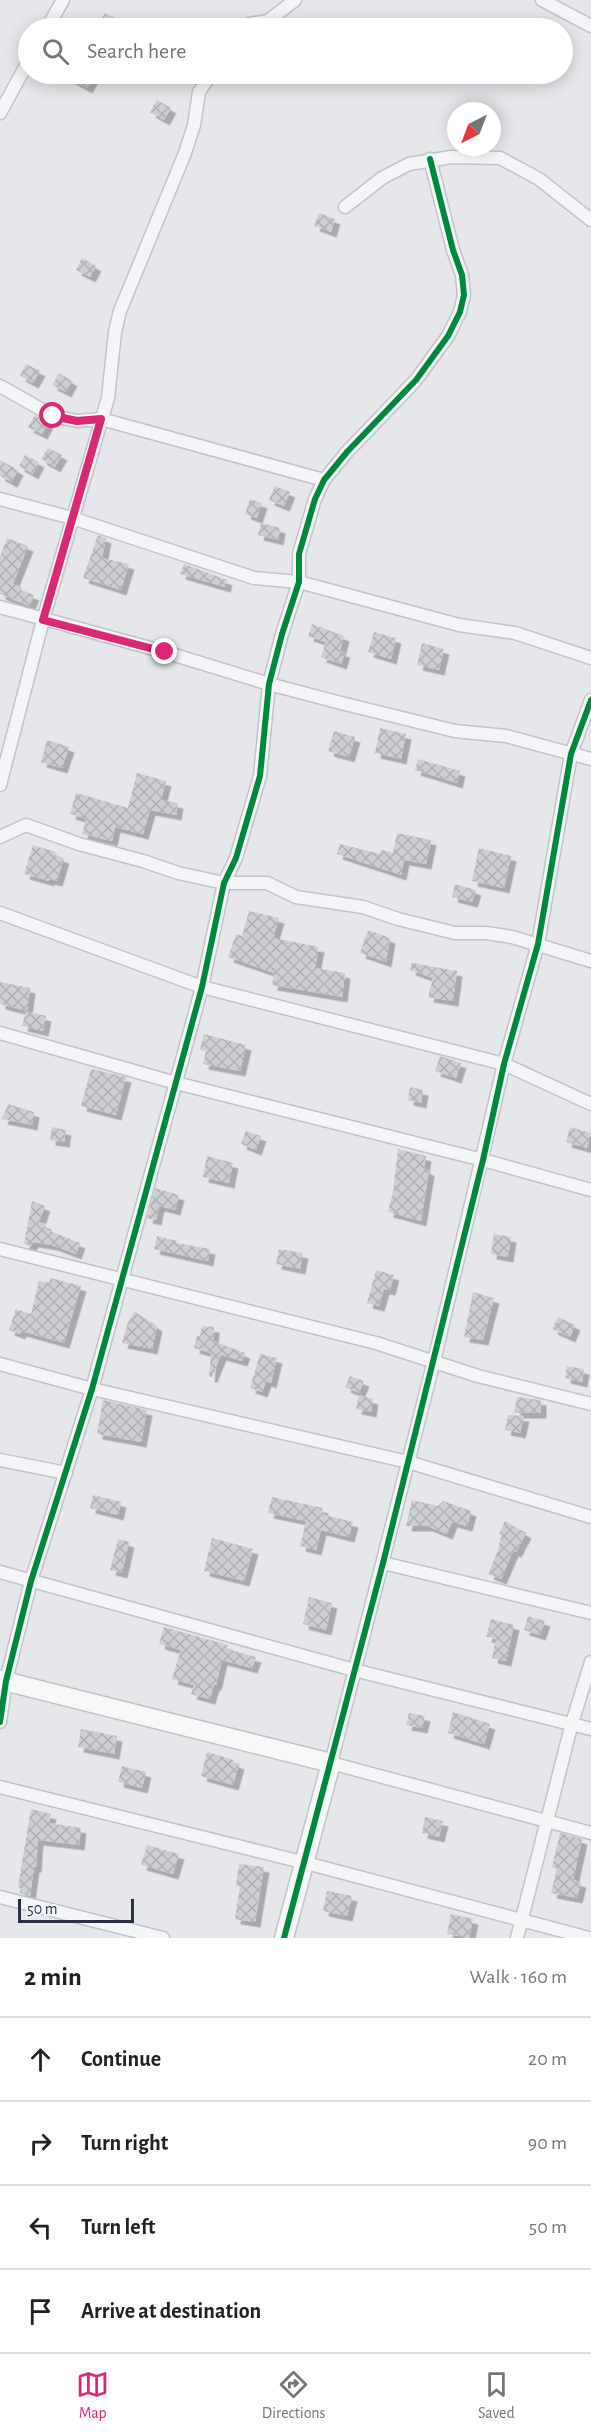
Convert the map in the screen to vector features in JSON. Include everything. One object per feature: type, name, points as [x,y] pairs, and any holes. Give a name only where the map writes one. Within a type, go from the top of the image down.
[{"type":"street","points":[[53,18],[63,0]]},
{"type":"street","points":[[272,18],[296,0]]},
{"type":"street","points":[[542,0],[591,26]]},
{"type":"street","points":[[0,113],[18,80]]},
{"type":"street","points":[[0,785],[43,620],[108,398],[115,332],[125,295],[158,223],[185,153],[194,125],[199,92],[204,84]]},
{"type":"street","points":[[345,207],[382,178],[409,164],[451,157],[500,158],[539,179],[591,220]]},
{"type":"street","points":[[0,1722],[3,1680],[31,1581],[92,1389],[202,987],[224,883],[236,858],[260,776],[269,684],[298,582],[299,554],[315,498],[324,480],[362,436],[416,380],[448,336],[460,312],[464,295],[462,274],[453,250],[430,159]]},
{"type":"street","points":[[0,386],[53,416],[77,421],[101,419],[324,480]]},
{"type":"street","points":[[0,499],[72,518],[254,578],[298,582],[459,625],[514,633],[591,658]]},
{"type":"street","points":[[0,608],[165,652],[269,684],[455,730],[506,736],[591,759]]},
{"type":"street","points":[[284,1938],[306,1863],[434,1361],[504,1064],[538,944],[571,754],[588,716],[591,700]]},
{"type":"street","points":[[0,837],[26,825],[79,844],[178,873],[224,883],[267,883],[296,897],[363,907],[398,919],[455,933],[486,933],[538,944],[591,961]]},
{"type":"street","points":[[0,912],[202,987],[504,1064],[591,1104]]},
{"type":"street","points":[[0,1034],[176,1083],[483,1160],[591,1190]]},
{"type":"street","points":[[0,1249],[376,1343],[504,1384],[591,1404]]},
{"type":"street","points":[[0,1364],[92,1389],[408,1462],[591,1517]]},
{"type":"street","points":[[0,1460],[66,1473]]},
{"type":"street","points":[[383,1563],[591,1613]]},
{"type":"street","points":[[0,1572],[354,1670],[591,1729]]},
{"type":"street","points":[[518,1938],[547,1821],[591,1662]]},
{"type":"street","points":[[3,1680],[331,1763],[591,1833]]},
{"type":"street","points":[[0,1787],[306,1863],[589,1938]]},
{"type":"street","points":[[0,1897],[163,1938]]},
{"type":"building","points":[[105,13],[115,18],[102,18]]},
{"type":"building","points":[[157,100],[171,108],[164,120],[150,112]]},
{"type":"building","points":[[319,213],[335,219],[331,232],[314,226]]},
{"type":"building","points":[[82,258],[96,266],[90,277],[76,270]]},
{"type":"building","points":[[26,364],[40,371],[33,383],[20,376]]},
{"type":"building","points":[[59,373],[72,381],[66,392],[52,385]]},
{"type":"building","points":[[35,415],[48,423],[42,434],[28,427]]},
{"type":"building","points":[[48,448],[62,455],[55,467],[41,459]]},
{"type":"building","points":[[25,455],[39,462],[33,474],[19,466]]},
{"type":"building","points":[[0,460],[18,470],[12,482],[0,476]]},
{"type":"building","points":[[275,486],[290,492],[284,506],[269,500]]},
{"type":"building","points":[[250,499],[262,503],[257,518],[245,514]]},
{"type":"building","points":[[261,523],[280,528],[278,540],[258,535]]},
{"type":"building","points":[[98,535],[106,538],[102,558],[129,564],[121,590],[83,578]]},
{"type":"building","points":[[7,538],[28,546],[13,584],[34,595],[29,606],[0,594],[0,557]]},
{"type":"building","points":[[184,564],[227,580],[225,587],[180,574]]},
{"type":"building","points":[[312,624],[344,636],[340,651],[345,652],[341,664],[321,657],[326,642],[308,636]]},
{"type":"building","points":[[374,632],[396,638],[391,659],[368,652]]},
{"type":"building","points":[[422,643],[444,649],[439,670],[417,665]]},
{"type":"building","points":[[380,728],[406,734],[401,759],[375,753]]},
{"type":"building","points":[[334,731],[355,737],[349,757],[328,751]]},
{"type":"building","points":[[47,740],[69,747],[62,768],[41,762]]},
{"type":"building","points":[[418,759],[460,771],[457,783],[415,770]]},
{"type":"building","points":[[137,773],[166,781],[161,800],[178,803],[176,815],[150,810],[143,834],[115,827],[112,841],[82,834],[86,819],[70,814],[76,793],[128,808]]},
{"type":"building","points":[[397,833],[431,840],[426,864],[404,860],[401,875],[337,854],[340,844],[380,854],[381,850],[393,853]]},
{"type":"building","points":[[33,845],[56,852],[55,855],[64,858],[57,881],[24,874]]},
{"type":"building","points":[[479,848],[511,856],[504,888],[472,881]]},
{"type":"building","points":[[455,884],[476,890],[472,902],[452,897]]},
{"type":"building","points":[[249,911],[279,918],[273,938],[319,947],[315,968],[345,973],[342,997],[272,985],[274,973],[228,957],[236,934],[242,936]]},
{"type":"building","points":[[368,930],[390,938],[386,962],[360,953]]},
{"type":"building","points":[[412,963],[457,971],[453,1001],[428,997],[433,978],[410,970]]},
{"type":"building","points":[[0,982],[30,988],[27,1011],[0,1004]]},
{"type":"building","points":[[26,1011],[46,1016],[43,1031],[22,1026]]},
{"type":"building","points":[[204,1034],[246,1045],[240,1071],[203,1064],[206,1051],[200,1050]]},
{"type":"building","points":[[440,1056],[461,1063],[456,1078],[435,1071]]},
{"type":"building","points":[[91,1069],[126,1077],[116,1115],[81,1106]]},
{"type":"building","points":[[410,1087],[423,1090],[421,1103],[408,1100]]},
{"type":"building","points":[[8,1104],[34,1112],[32,1125],[2,1119]]},
{"type":"building","points":[[52,1127],[66,1130],[64,1142],[50,1140]]},
{"type":"building","points":[[570,1127],[591,1133],[587,1148],[566,1142]]},
{"type":"building","points":[[246,1131],[261,1136],[256,1150],[241,1144]]},
{"type":"building","points":[[398,1149],[426,1156],[424,1168],[429,1171],[421,1221],[388,1212],[393,1192]]},
{"type":"building","points":[[207,1156],[233,1163],[229,1183],[203,1177]]},
{"type":"building","points":[[155,1188],[179,1195],[175,1210],[159,1206],[156,1220],[147,1218]]},
{"type":"building","points":[[32,1201],[45,1206],[39,1222],[46,1224],[45,1229],[80,1243],[76,1254],[52,1245],[33,1242],[31,1246],[24,1244]]},
{"type":"building","points":[[494,1234],[511,1237],[508,1257],[491,1254]]},
{"type":"building","points":[[157,1236],[177,1241],[176,1243],[210,1249],[208,1261],[154,1249]]},
{"type":"building","points":[[279,1249],[303,1253],[300,1269],[276,1264]]},
{"type":"building","points":[[376,1270],[394,1275],[390,1290],[384,1289],[379,1306],[367,1303]]},
{"type":"building","points":[[50,1278],[81,1286],[64,1343],[9,1330],[16,1309],[31,1314],[39,1281],[49,1283]]},
{"type":"building","points":[[473,1292],[494,1298],[483,1340],[464,1337]]},
{"type":"building","points":[[135,1312],[157,1326],[152,1349],[122,1343],[128,1322]]},
{"type":"building","points":[[558,1317],[575,1325],[570,1337],[552,1329]]},
{"type":"building","points":[[202,1326],[214,1327],[213,1341],[245,1353],[242,1361],[221,1355],[212,1377],[209,1377],[211,1353],[194,1348]]},
{"type":"building","points":[[260,1354],[277,1358],[271,1383],[266,1381],[262,1392],[250,1388]]},
{"type":"building","points":[[567,1366],[584,1369],[582,1382],[565,1378]]},
{"type":"building","points":[[350,1376],[364,1381],[359,1393],[345,1387]]},
{"type":"building","points":[[359,1395],[373,1399],[371,1412],[356,1409]]},
{"type":"building","points":[[517,1397],[541,1400],[541,1413],[514,1413]]},
{"type":"building","points":[[103,1400],[147,1410],[141,1442],[97,1434]]},
{"type":"building","points":[[508,1415],[524,1416],[520,1433],[505,1430]]},
{"type":"building","points":[[93,1495],[121,1502],[118,1515],[90,1508]]},
{"type":"building","points":[[272,1497],[323,1508],[321,1514],[353,1522],[349,1537],[321,1530],[316,1550],[300,1546],[306,1521],[268,1513]]},
{"type":"building","points":[[412,1500],[438,1506],[443,1501],[471,1511],[467,1526],[452,1522],[447,1534],[427,1526],[406,1526]]},
{"type":"building","points":[[505,1521],[526,1533],[516,1552],[513,1551],[501,1579],[488,1574],[497,1553],[502,1534],[499,1534]]},
{"type":"building","points":[[212,1538],[253,1549],[244,1581],[204,1571]]},
{"type":"building","points":[[118,1539],[129,1542],[122,1573],[110,1570]]},
{"type":"building","points":[[309,1597],[332,1603],[326,1630],[303,1624]]},
{"type":"building","points":[[528,1616],[545,1621],[540,1635],[524,1630]]},
{"type":"building","points":[[491,1619],[514,1625],[506,1661],[492,1658],[496,1639],[486,1637]]},
{"type":"building","points":[[164,1627],[228,1645],[226,1649],[256,1657],[252,1668],[222,1660],[210,1699],[191,1694],[194,1685],[172,1679],[181,1650],[159,1644]]},
{"type":"building","points":[[453,1712],[490,1724],[484,1744],[448,1733]]},
{"type":"building","points":[[409,1713],[425,1716],[422,1728],[406,1725]]},
{"type":"building","points":[[81,1729],[117,1736],[114,1754],[78,1747]]},
{"type":"building","points":[[207,1752],[234,1760],[233,1762],[239,1764],[233,1785],[201,1776]]},
{"type":"building","points":[[122,1766],[146,1772],[142,1788],[118,1782]]},
{"type":"building","points":[[31,1809],[51,1814],[49,1823],[81,1828],[79,1845],[38,1840],[36,1867],[34,1867],[30,1896],[20,1893],[18,1887]]},
{"type":"building","points":[[425,1817],[443,1821],[439,1837],[422,1833]]},
{"type":"building","points":[[560,1833],[582,1839],[573,1880],[581,1882],[577,1898],[551,1893],[557,1869],[552,1867]]},
{"type":"building","points":[[147,1845],[179,1854],[173,1874],[141,1865]]},
{"type":"building","points":[[239,1864],[264,1867],[255,1922],[235,1919],[240,1886],[236,1885]]},
{"type":"building","points":[[327,1891],[352,1896],[347,1916],[323,1911]]},
{"type":"building","points":[[451,1914],[473,1919],[469,1938],[447,1934]]},
{"type":"cycle path","points":[[0,1722],[6,1681],[31,1581],[92,1389],[202,987],[224,883],[236,858],[260,776],[269,684],[299,582],[299,554],[315,499],[324,480],[347,452],[416,380],[448,336],[460,312],[464,295],[462,275],[453,250],[430,159]]},
{"type":"cycle path","points":[[284,1938],[383,1563],[483,1160],[504,1064],[538,944],[571,754],[591,700]]},
{"type":"route","points":[[53,416],[77,421],[101,419],[43,620],[165,652]]}]
